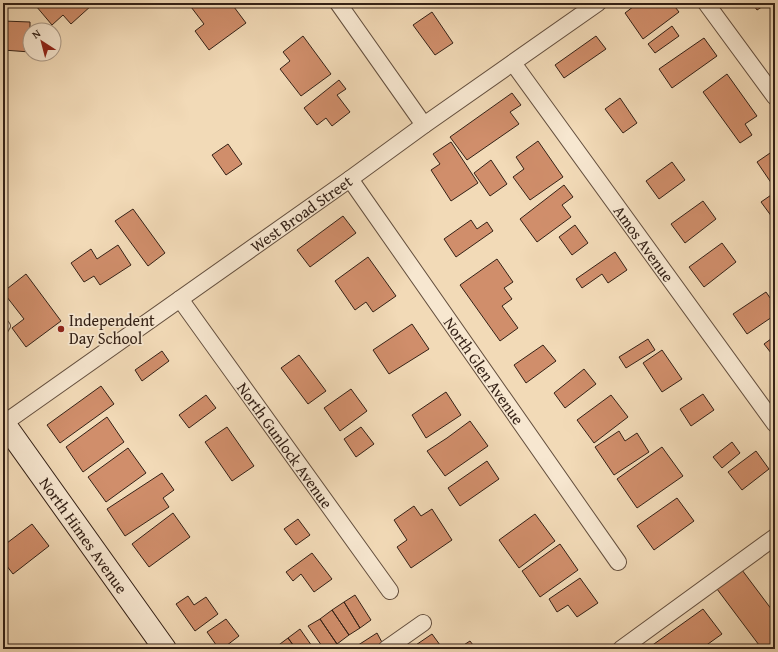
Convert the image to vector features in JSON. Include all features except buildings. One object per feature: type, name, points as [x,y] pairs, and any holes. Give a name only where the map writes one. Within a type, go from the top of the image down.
[{"type":"street","points":[[338,3],[424,125]]},
{"type":"street","name":"West Broad Street","points":[[3,423],[598,3]]},
{"type":"street","points":[[706,3],[775,97]]},
{"type":"street","name":"Amos Avenue","points":[[513,63],[775,424]]},
{"type":"street","name":"North Glen Avenue","points":[[350,179],[618,562]]},
{"type":"street","name":"North Gunlock Avenue","points":[[180,299],[390,591]]},
{"type":"street","name":"North Himes Avenue","points":[[3,423],[164,649]]},
{"type":"street","points":[[622,649],[775,537]]},
{"type":"street","points":[[386,649],[423,623]]},
{"type":"lane","points":[[3,322],[6,326],[3,331]]},
{"type":"place","name":"Independent Day School","points":[[61,329]]}]
